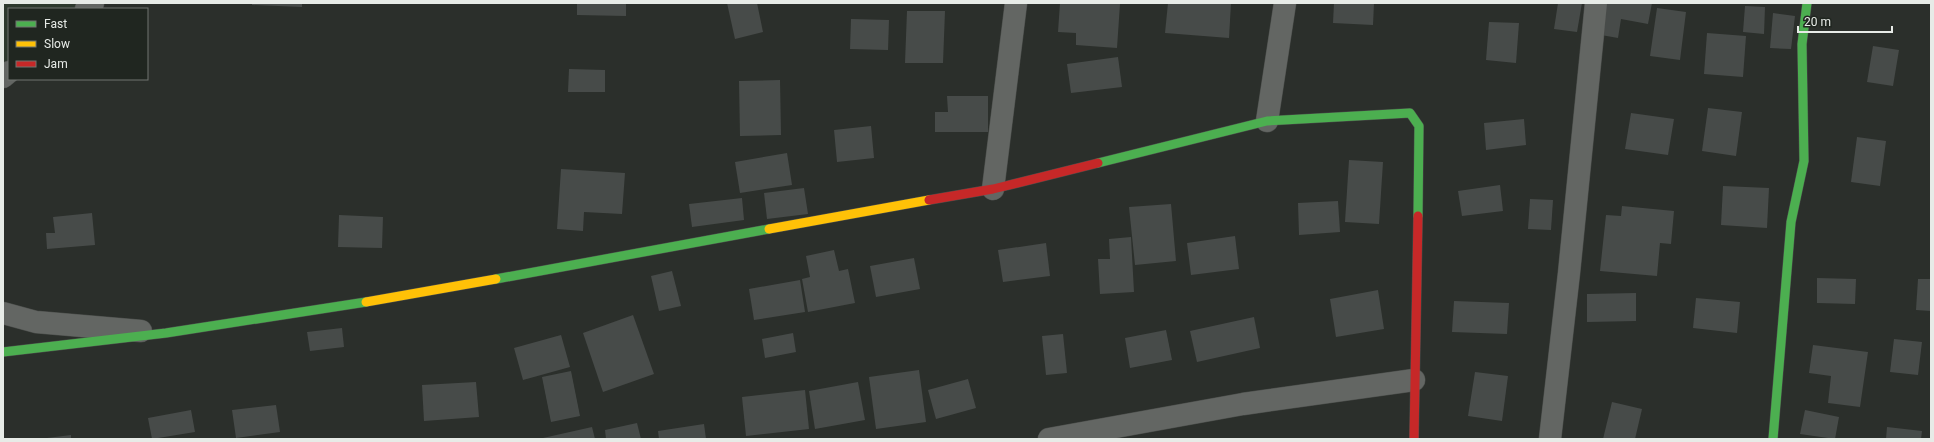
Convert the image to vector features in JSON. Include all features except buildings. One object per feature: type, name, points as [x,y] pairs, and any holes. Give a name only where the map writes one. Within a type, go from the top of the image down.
[{"type":"street","points":[[993,189],[1016,3]]},
{"type":"street","points":[[1267,121],[1285,3]]},
{"type":"street","points":[[1550,439],[1571,257],[1596,3]]},
{"type":"street","points":[[1773,439],[1791,222],[1804,161],[1802,44],[1806,3]]},
{"type":"street","points":[[3,352],[166,333],[415,294],[658,248],[993,189],[1267,121],[1410,113],[1419,126],[1420,140],[1414,439]]},
{"type":"street","points":[[3,313],[36,322],[166,333]]},
{"type":"street","points":[[1049,439],[1243,404],[1414,380]]},
{"type":"shaded area","points":[[3,3],[80,3],[74,8],[8,8],[8,63],[3,67]]},
{"type":"traffic: fast","points":[[1773,439],[1791,222],[1804,161],[1802,44],[1807,3]]},
{"type":"traffic: fast","points":[[1098,163],[1267,121],[1410,113],[1419,126],[1418,216]]},
{"type":"traffic: fast","points":[[496,279],[769,229]]},
{"type":"traffic: fast","points":[[3,352],[166,333],[366,302]]},
{"type":"traffic: slow","points":[[769,229],[929,200]]},
{"type":"traffic: slow","points":[[366,302],[496,279]]},
{"type":"traffic: jam","points":[[929,200],[993,189],[1098,163]]},
{"type":"traffic: jam","points":[[1414,439],[1418,216]]}]
